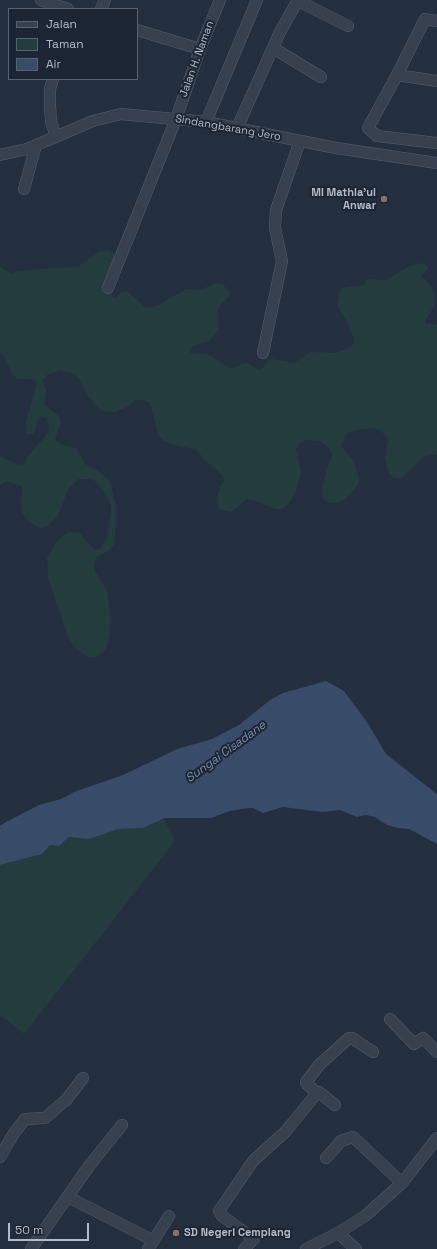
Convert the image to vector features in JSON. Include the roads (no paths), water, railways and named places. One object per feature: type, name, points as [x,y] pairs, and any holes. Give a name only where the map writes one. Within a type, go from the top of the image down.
[{"type":"street","points":[[41,0],[65,8]]},
{"type":"street","points":[[206,122],[257,0]]},
{"type":"street","name":"Jalan H. Naman","points":[[108,288],[176,119],[215,1]]},
{"type":"street","points":[[237,128],[286,20],[298,1],[348,26]]},
{"type":"street","points":[[437,21],[425,19],[398,75],[368,128],[377,136],[437,143]]},
{"type":"street","points":[[138,30],[200,49]]},
{"type":"street","points":[[273,48],[322,77]]},
{"type":"street","points":[[398,75],[437,81]]},
{"type":"street","points":[[53,80],[50,90],[50,106],[51,121],[56,138]]},
{"type":"street","name":"Sindangbarang Jero","points":[[0,155],[56,138],[93,121],[121,114],[206,122],[300,141],[437,163]]},
{"type":"street","points":[[263,353],[282,261],[275,228],[276,210],[300,141]]},
{"type":"street","points":[[24,189],[36,145]]},
{"type":"street","points":[[390,1019],[414,1044],[423,1038],[437,1052]]},
{"type":"street","points":[[335,1105],[319,1092],[317,1093],[306,1082],[319,1065],[349,1038],[352,1038],[373,1052]]},
{"type":"street","points":[[0,1156],[14,1133],[25,1119],[45,1118],[66,1100],[83,1078]]},
{"type":"street","points":[[244,1249],[254,1239],[222,1216],[219,1211],[253,1161],[285,1132],[317,1093]]},
{"type":"street","points":[[31,1249],[89,1166],[122,1125]]},
{"type":"street","points":[[326,1158],[341,1141],[353,1137],[402,1183]]},
{"type":"street","points":[[306,1249],[356,1222],[402,1183],[437,1138]]},
{"type":"street","points":[[68,1197],[150,1245],[169,1216]]},
{"type":"street","points":[[338,1233],[356,1249]]},
{"type":"water","name":"Sungai Cisadane","points":[[326,681],[344,691],[367,722],[386,754],[437,794],[437,844],[409,829],[387,825],[375,817],[366,815],[357,817],[340,810],[322,812],[283,807],[263,813],[253,808],[248,808],[230,811],[211,818],[165,818],[143,828],[118,829],[90,839],[69,837],[59,846],[50,845],[42,854],[0,865],[0,826],[4,823],[39,805],[61,799],[74,792],[123,775],[177,749],[212,739],[239,725],[270,700],[283,693]]},
{"type":"place","name":"MI Mathla'ul Anwar","points":[[384,199]]},
{"type":"place","name":"SD Negeri Cemplang","points":[[176,1233]]}]
